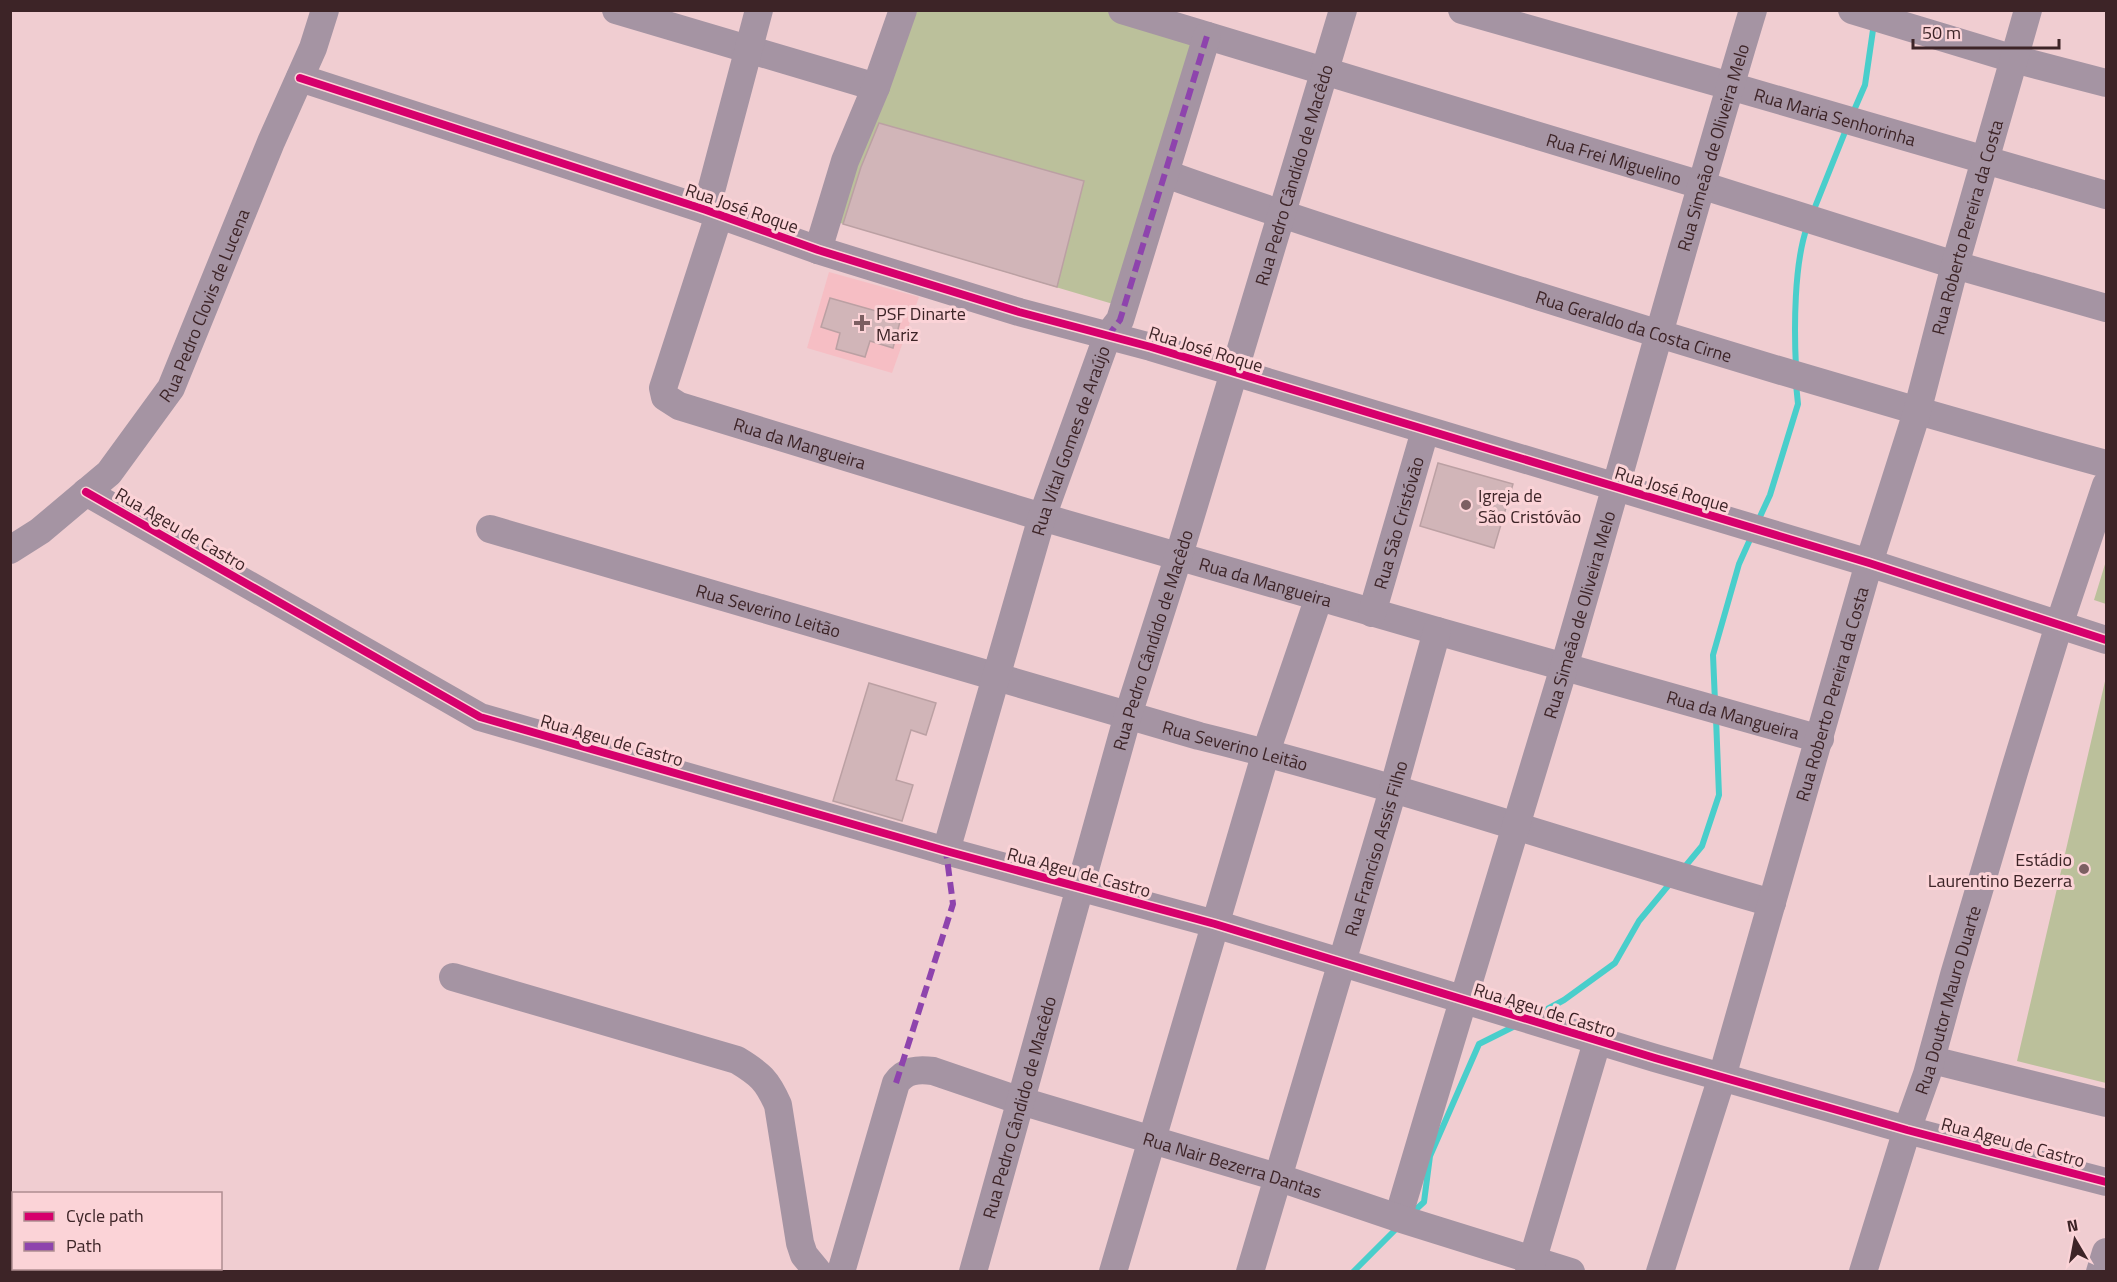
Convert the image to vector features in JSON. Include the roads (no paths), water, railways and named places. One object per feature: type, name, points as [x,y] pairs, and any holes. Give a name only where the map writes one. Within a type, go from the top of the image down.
[{"type":"street","name":"Rua Pedro Clovis de Lucena","points":[[10,550],[40,531],[109,473],[171,388],[271,142],[313,48],[325,10]]},
{"type":"street","points":[[616,10],[876,87]]},
{"type":"street","points":[[713,213],[748,50],[759,10]]},
{"type":"street","points":[[818,250],[845,161],[876,87],[903,10]]},
{"type":"street","name":"Rua Frei Miguelino","points":[[1122,10],[1701,185],[1955,265],[2106,308]]},
{"type":"street","name":"Rua Pedro Cândido de Macêdo","points":[[973,1272],[1128,715],[1179,555],[1343,10]]},
{"type":"street","name":"Rua Maria Senhorinha","points":[[1462,10],[2106,195]]},
{"type":"street","name":"Rua Simeão de Oliveira Melo","points":[[1398,1218],[1461,1001],[1564,666],[1753,10]]},
{"type":"street","points":[[1852,10],[2013,59],[2106,83]]},
{"type":"street","name":"Rua Roberto Pereira da Costa","points":[[1660,1272],[1722,1077],[1869,562],[1917,412],[1955,265],[2028,10]]},
{"type":"street","name":"Rua Vital Gomes de Araújo","points":[[946,851],[1042,517],[1107,337],[1120,320],[1207,36]]},
{"type":"street","name":"Rua José Roque","points":[[300,78],[713,213],[818,250],[1869,562],[2106,640]]},
{"type":"street","name":"Rua Geraldo da Costa Cirne","points":[[1166,174],[1281,215],[1659,335],[1917,412],[2106,464]]},
{"type":"street","name":"Rua da Mangueira","points":[[713,213],[663,388],[665,397],[679,406],[1042,517],[1179,555],[1437,632],[1820,739]]},
{"type":"street","name":"Rua São Cristóvão","points":[[1372,612],[1425,431]]},
{"type":"street","name":"Rua Doutor Mauro Duarte","points":[[1863,1272],[1907,1130],[1932,1060],[1985,867],[2106,484]]},
{"type":"street","name":"Rua Ageu de Castro","points":[[86,492],[480,717],[946,851],[1215,924],[1597,1042],[1907,1130],[2106,1182]]},
{"type":"street","name":"Rua Severino Leitão","points":[[490,529],[1199,736],[1266,752],[1772,903]]},
{"type":"street","points":[[1113,1272],[1266,752],[1319,597]]},
{"type":"street","name":"Rua Franciso Assis Filho","points":[[1250,1272],[1393,790],[1437,632]]},
{"type":"street","points":[[453,977],[737,1060],[755,1071],[769,1086],[778,1105],[800,1243],[804,1255],[818,1272]]},
{"type":"street","points":[[1531,1265],[1597,1042]]},
{"type":"street","points":[[1932,1060],[2106,1103]]},
{"type":"street","name":"Rua Nair Bezerra Dantas","points":[[841,1272],[896,1083],[901,1075],[920,1069],[933,1071],[1151,1141],[1277,1177],[1531,1265],[1571,1272]]},
{"type":"street","points":[[2100,1272],[2106,1252]]},
{"type":"waterway","points":[[1852,115],[1865,85],[1874,23]]},
{"type":"waterway","points":[[1813,212],[1847,127]]},
{"type":"waterway","points":[[1796,368],[1797,277],[1807,227]]},
{"type":"waterway","points":[[1758,521],[1770,495],[1798,404],[1796,384]]},
{"type":"waterway","points":[[1715,702],[1713,655],[1739,564],[1752,535]]},
{"type":"waterway","points":[[1683,869],[1702,846],[1719,795],[1716,718]]},
{"type":"waterway","points":[[1540,1013],[1564,1000],[1615,963],[1639,921],[1672,881]]},
{"type":"waterway","points":[[1411,1214],[1424,1202],[1430,1156],[1479,1044],[1515,1026]]},
{"type":"waterway","points":[[1353,1272],[1397,1228]]},
{"type":"place","name":"PSF Dinarte Mariz","points":[[862,323]]},
{"type":"place","name":"Igreja de São Cristóvão","points":[[1466,505]]},
{"type":"place","name":"Estádio Laurentino Bezerra","points":[[2084,869]]}]
